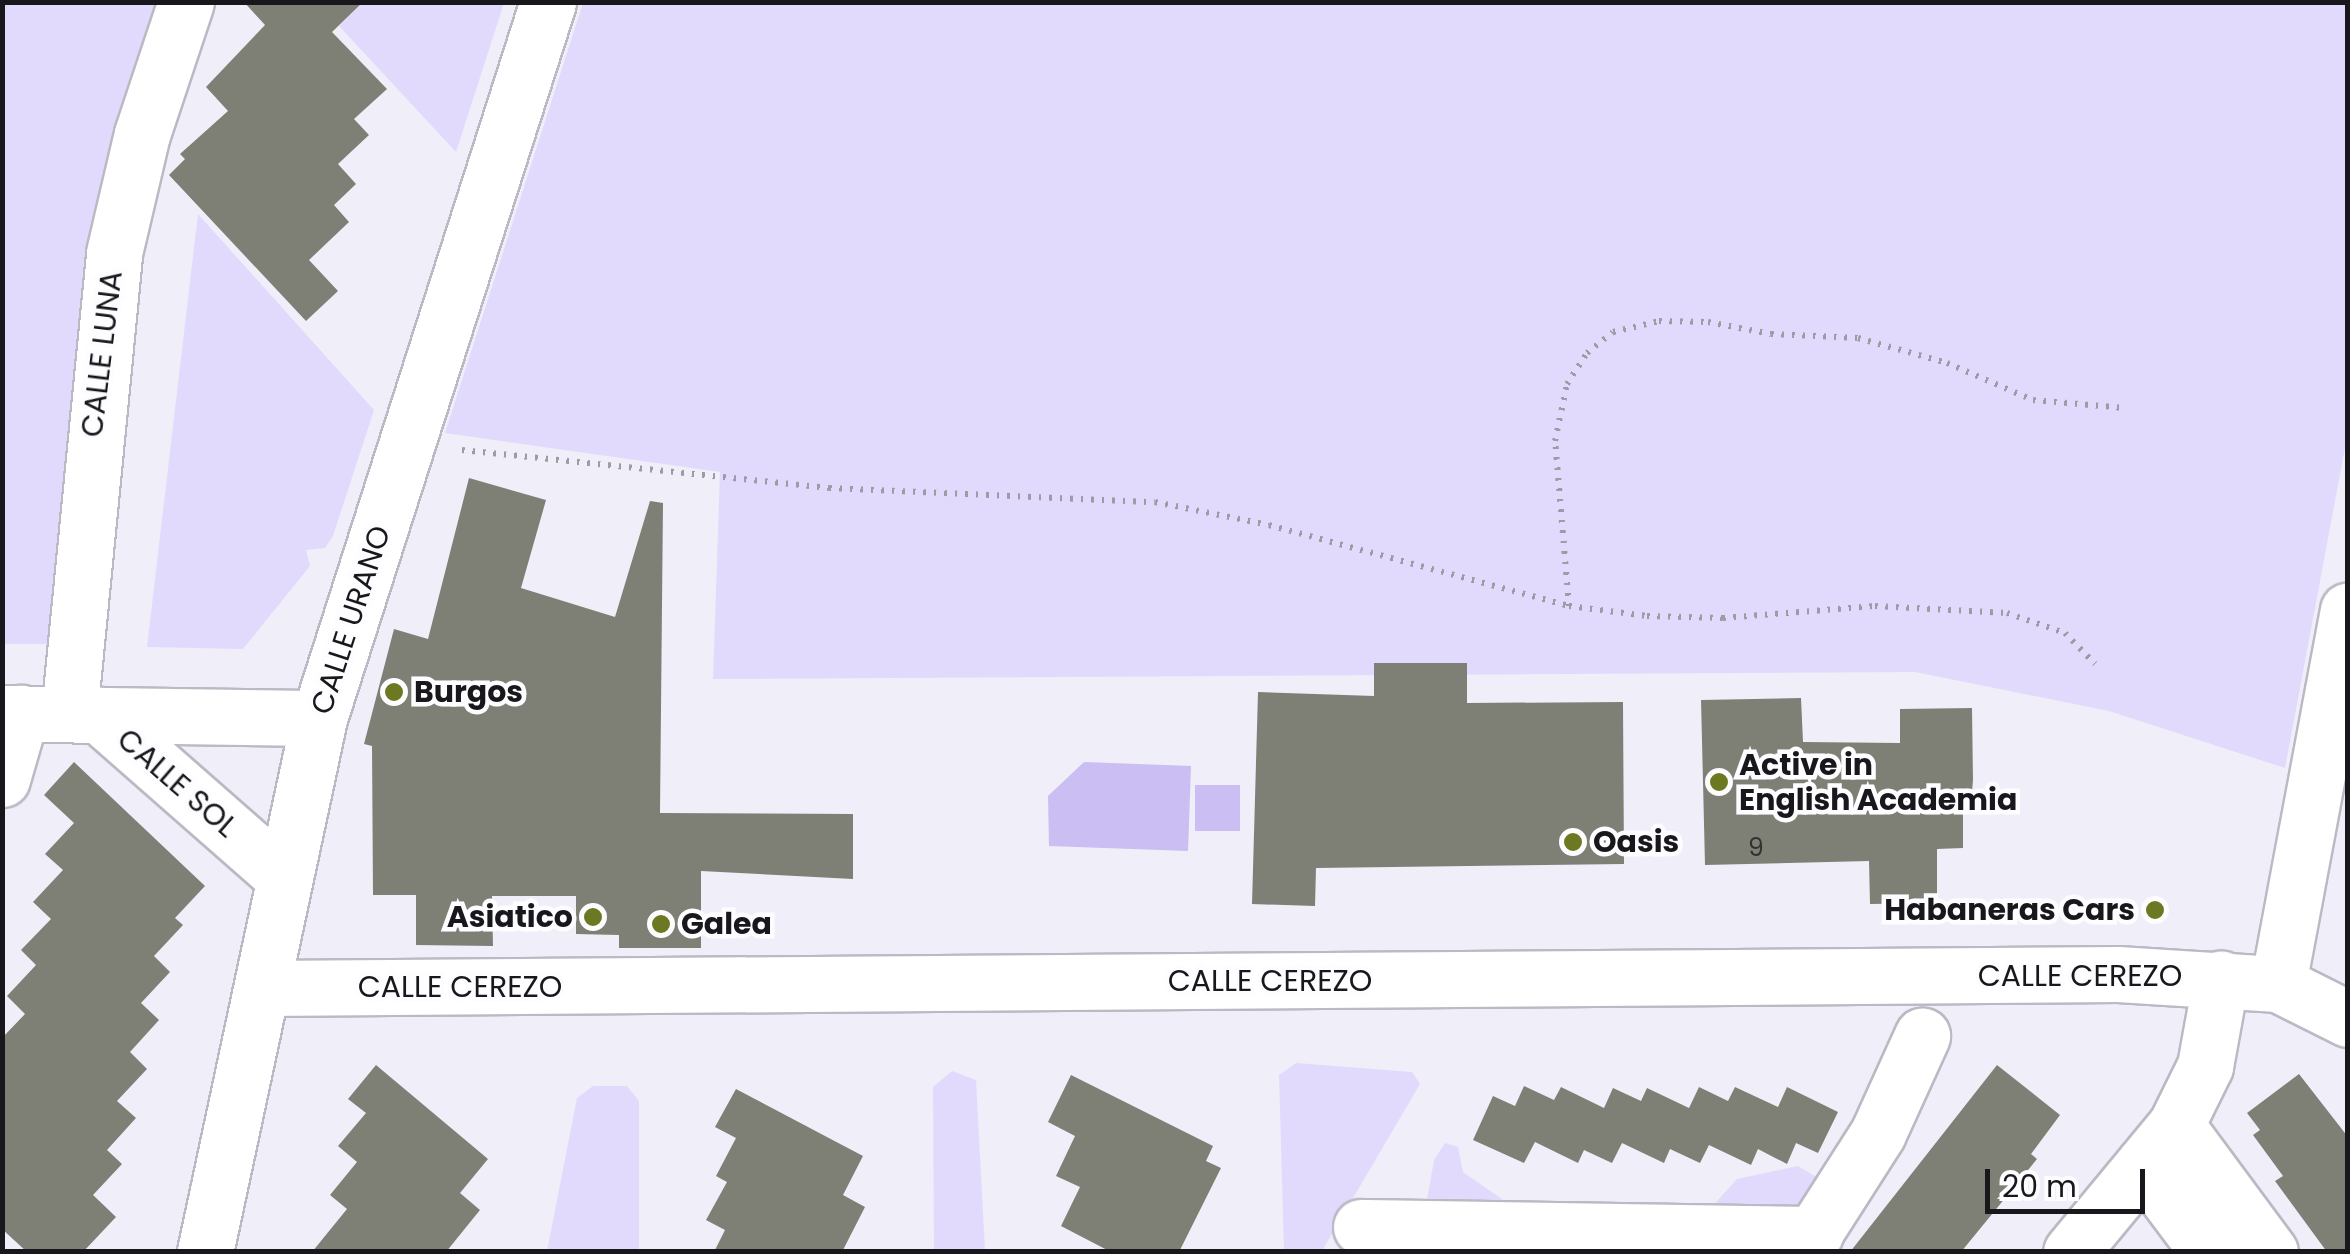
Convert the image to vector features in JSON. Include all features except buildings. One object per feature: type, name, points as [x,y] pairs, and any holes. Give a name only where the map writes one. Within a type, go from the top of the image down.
[{"type":"street","name":"CALLE LUNA","points":[[2,779],[48,714],[114,253],[142,134],[186,2]]},
{"type":"street","name":"CALLE URANO","points":[[205,1252],[263,988],[282,876],[319,718],[548,2]]},
{"type":"street","points":[[2348,611],[2278,984],[2348,1019]]},
{"type":"street","points":[[48,714],[319,718]]},
{"type":"street","name":"CALLE SOL","points":[[48,714],[282,876]]},
{"type":"street","points":[[2071,1252],[2159,1145],[2204,1066],[2221,978]]},
{"type":"street","name":"CALLE CEREZO","points":[[263,988],[2221,978],[2278,984]]},
{"type":"street","points":[[1361,1227],[1809,1243],[1878,1132],[1922,1036]]},
{"type":"street","points":[[2159,1145],[2208,1252]]},
{"type":"street","points":[[2159,1145],[2270,1252]]},
{"type":"path","points":[[1570,606],[1555,440],[1567,384],[1587,353],[1613,332],[1659,321],[1708,322],[1772,334],[1858,338],[1919,353],[2033,400],[2125,408]]},
{"type":"path","points":[[406,444],[829,488],[1154,502],[1269,525],[1570,606],[1724,618],[1876,606],[2007,612],[2064,633],[2095,664]]},
{"type":"shaded area","points":[[363,2],[504,3],[456,152],[339,26]]},
{"type":"shaded area","points":[[3,3],[169,3],[54,644],[3,644]]},
{"type":"shaded area","points":[[583,3],[2347,3],[2347,437],[2285,768],[2109,711],[1915,672],[713,679],[720,472],[445,433]]},
{"type":"shaded area","points":[[198,214],[374,410],[333,536],[325,548],[306,550],[310,566],[243,649],[147,647]]},
{"type":"shaded area","points":[[1084,762],[1191,766],[1188,851],[1049,846],[1048,796]]},
{"type":"shaded area","points":[[1195,785],[1240,785],[1240,831],[1195,831]]},
{"type":"shaded area","points":[[1296,1063],[1412,1072],[1420,1084],[1322,1251],[1284,1251],[1279,1075]]},
{"type":"shaded area","points":[[952,1071],[976,1080],[985,1251],[934,1251],[933,1087]]},
{"type":"shaded area","points":[[593,1086],[627,1086],[639,1101],[639,1251],[547,1251],[577,1098]]},
{"type":"shaded area","points":[[1445,1143],[1458,1147],[1463,1172],[1502,1199],[1503,1209],[1424,1217],[1434,1160]]},
{"type":"shaded area","points":[[1798,1166],[1818,1178],[1821,1204],[1736,1216],[1716,1202],[1737,1179]]},
{"type":"place","name":"Burgos","points":[[394,692]]},
{"type":"place","name":"Active in English Academia","points":[[1719,782]]},
{"type":"place","name":"Oasis","points":[[1573,842]]},
{"type":"place","name":"Habaneras Cars","points":[[2155,910]]},
{"type":"place","name":"Asiatico","points":[[593,917]]},
{"type":"place","name":"Galea","points":[[661,924]]}]
